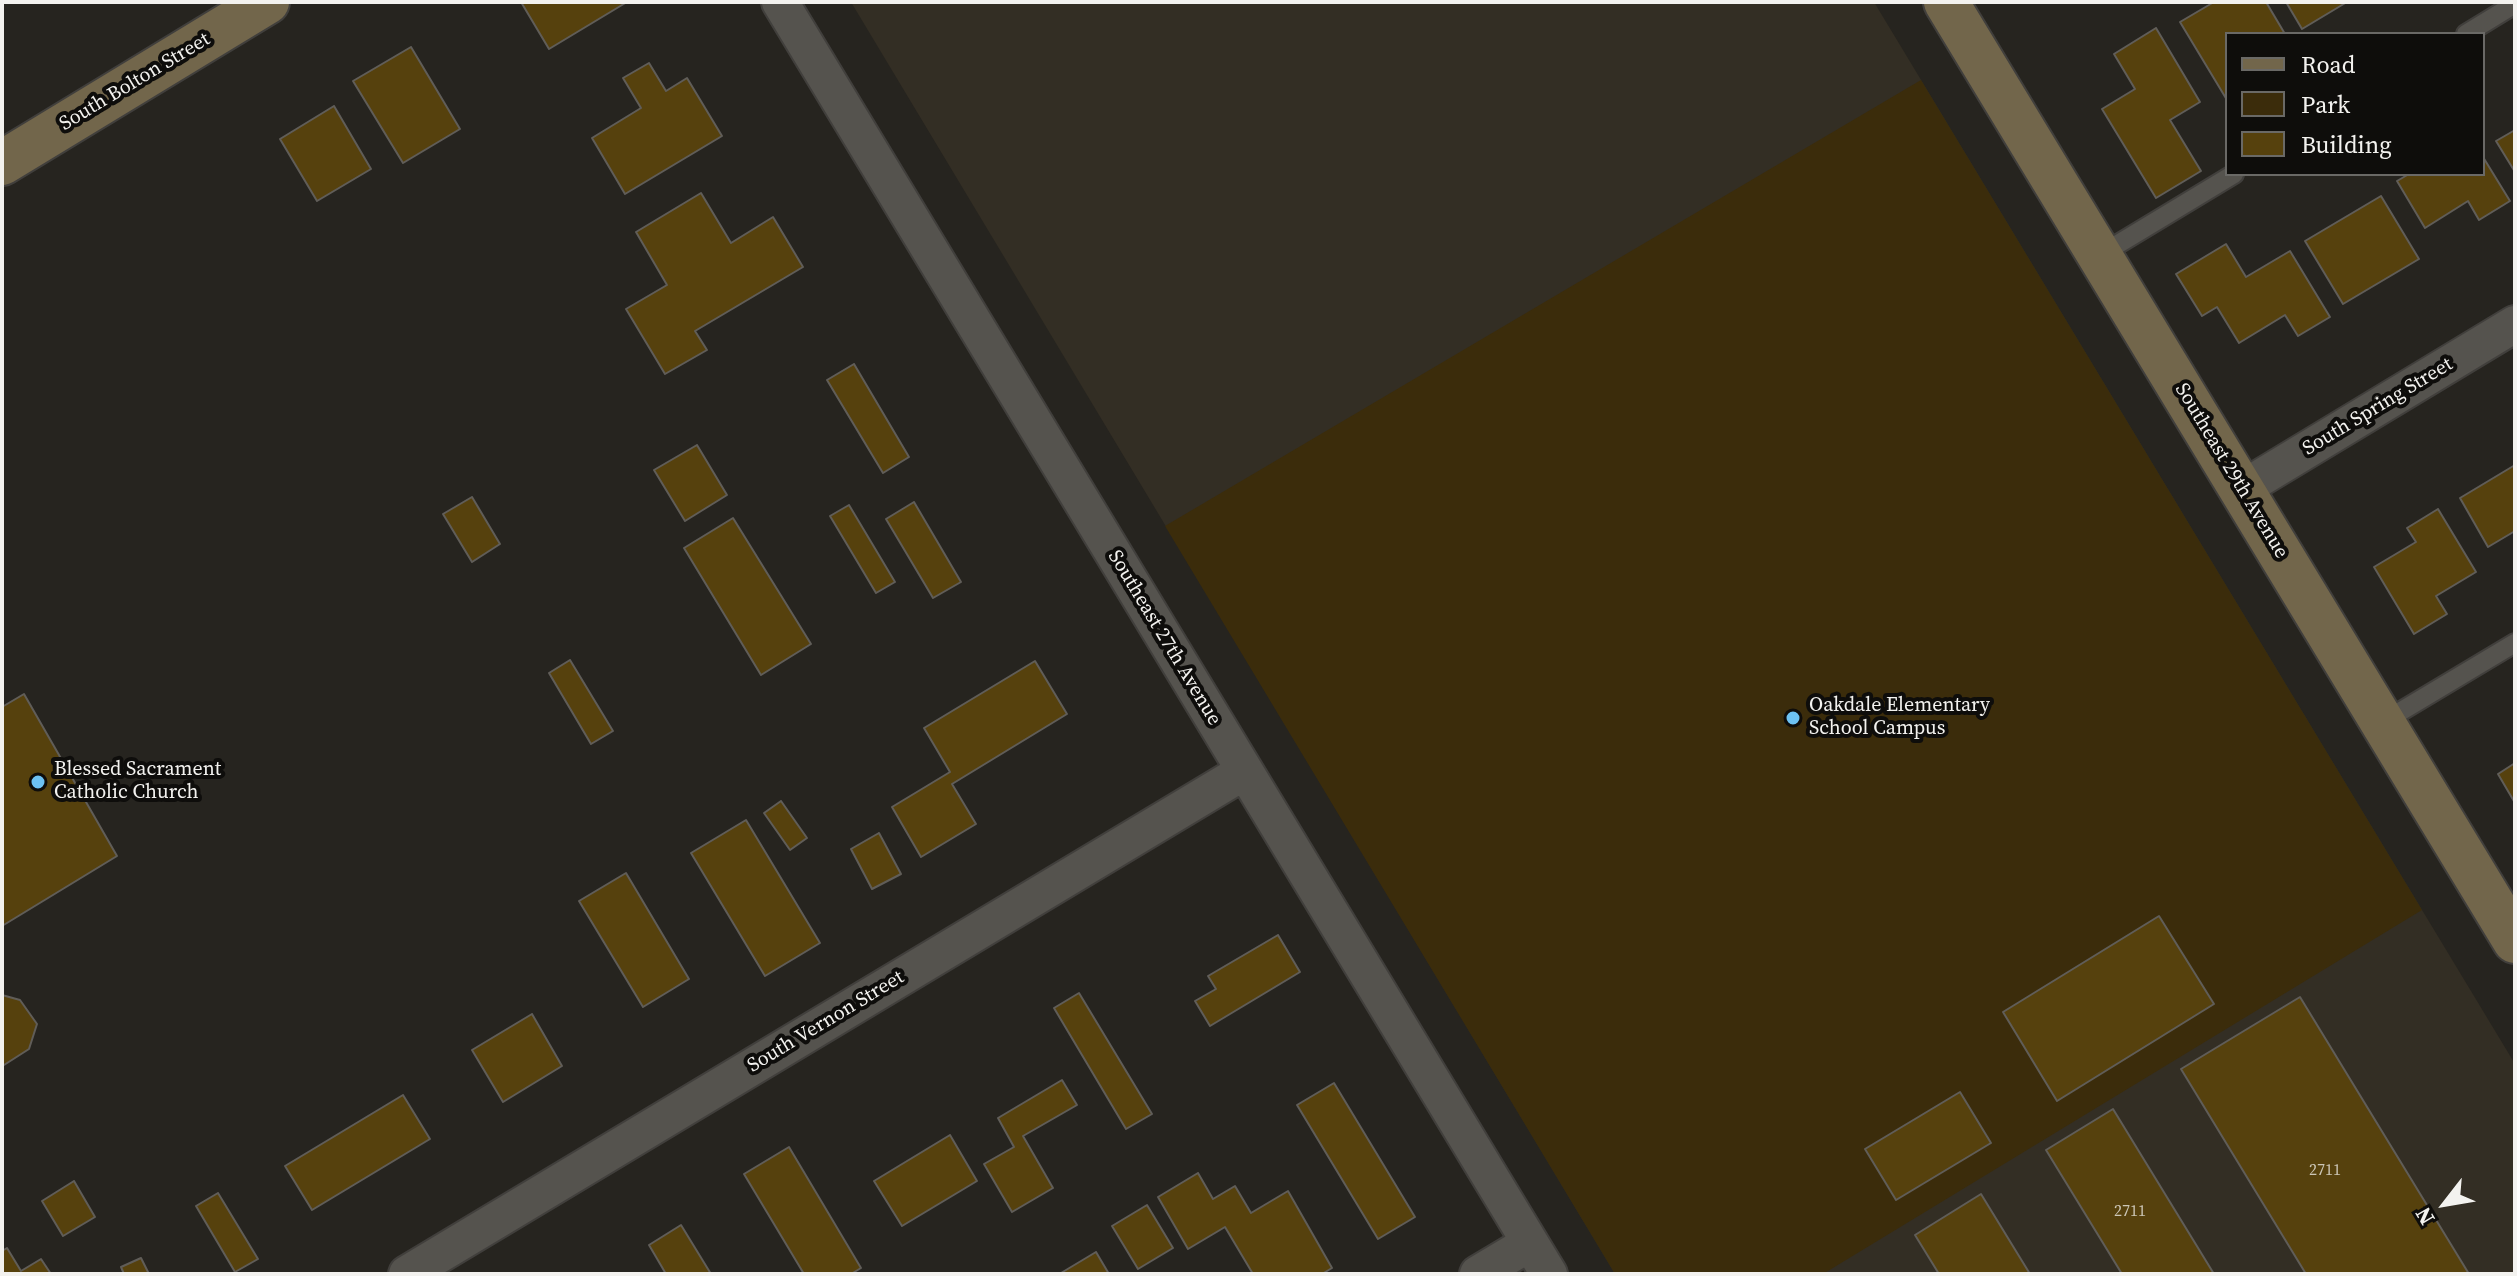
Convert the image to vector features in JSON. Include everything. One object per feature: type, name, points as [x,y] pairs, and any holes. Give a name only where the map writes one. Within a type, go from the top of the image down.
[{"type":"street","name":"South Bolton Street","points":[[2,163],[267,2]]},
{"type":"street","name":"Southeast 27th Avenue","points":[[780,2],[1549,1274]]},
{"type":"street","name":"Southeast 29th Avenue","points":[[1959,6],[2100,256],[2515,941]]},
{"type":"street","name":"South Spring Street","points":[[2242,489],[2515,324]]},
{"type":"street","name":"South Vernon Street","points":[[407,1274],[1245,771]]},
{"type":"street","points":[[1478,1274],[1530,1243]]},
{"type":"lane","points":[[2469,32],[2515,4]]},
{"type":"lane","points":[[2100,256],[2231,176]]},
{"type":"lane","points":[[2383,722],[2515,643]]},
{"type":"shaded area","name":"Oakdale Elementary School Campus","points":[[851,2],[1874,2],[2515,1064],[2515,1274],[1615,1274]]},
{"type":"green space","name":"Oakdale Elementary School Campus","points":[[1921,80],[2422,910],[1823,1274],[1615,1274],[1165,526]]},
{"type":"building","points":[[521,2],[627,2],[549,49]]},
{"type":"building","points":[[2214,2],[2266,2],[2284,32],[2225,32],[2225,97],[2180,22]]},
{"type":"building","points":[[2286,2],[2347,2],[2302,29]]},
{"type":"building","points":[[2156,28],[2200,102],[2170,120],[2201,171],[2156,198],[2102,109],[2135,89],[2114,54]]},
{"type":"building","points":[[411,47],[460,129],[403,163],[353,81]]},
{"type":"building","points":[[649,63],[666,91],[687,78],[722,136],[625,194],[592,138],[641,108],[623,78]]},
{"type":"building","points":[[334,106],[371,169],[317,201],[280,139]]},
{"type":"building","points":[[2515,130],[2515,172],[2496,141]]},
{"type":"building","points":[[2485,160],[2510,201],[2479,220],[2468,201],[2425,228],[2397,181],[2406,176],[2485,176]]},
{"type":"building","points":[[701,193],[731,243],[773,217],[803,267],[695,331],[707,350],[665,374],[626,309],[667,285],[636,232]]},
{"type":"building","points":[[2381,196],[2419,259],[2343,304],[2305,241]]},
{"type":"building","points":[[2226,244],[2246,277],[2290,251],[2330,317],[2298,336],[2285,315],[2239,343],[2217,307],[2202,316],[2176,274]]},
{"type":"building","points":[[854,364],[909,457],[883,473],[827,380]]},
{"type":"building","points":[[697,445],[727,495],[685,521],[654,470]]},
{"type":"building","points":[[2515,465],[2515,531],[2488,547],[2460,498]]},
{"type":"building","points":[[472,497],[500,544],[472,562],[443,514]]},
{"type":"building","points":[[914,502],[961,582],[933,598],[886,519]]},
{"type":"building","points":[[849,505],[895,582],[876,593],[830,516]]},
{"type":"building","points":[[2438,509],[2476,572],[2436,596],[2447,614],[2414,634],[2374,567],[2416,542],[2407,528]]},
{"type":"building","points":[[733,518],[811,644],[761,675],[684,548]]},
{"type":"building","points":[[570,660],[613,731],[591,744],[549,673]]},
{"type":"building","points":[[1035,661],[1067,714],[952,784],[976,824],[921,857],[892,807],[950,772],[924,728]]},
{"type":"building","name":"Blessed Sacrament Catholic Church","points":[[24,694],[117,856],[2,926],[2,707]]},
{"type":"building","points":[[2515,763],[2515,803],[2498,774]]},
{"type":"building","points":[[781,801],[807,838],[790,850],[764,813]]},
{"type":"building","points":[[746,820],[820,943],[765,976],[691,853]]},
{"type":"building","points":[[879,833],[901,874],[872,889],[851,849]]},
{"type":"building","points":[[626,873],[689,979],[643,1007],[579,901]]},
{"type":"building","points":[[2159,916],[2214,1004],[2057,1101],[2003,1012]]},
{"type":"building","points":[[1278,935],[1300,972],[1210,1026],[1195,1001],[1216,989],[1208,976]]},
{"type":"building","points":[[1079,993],[1152,1114],[1126,1129],[1054,1008]]},
{"type":"building","points":[[2,995],[20,1000],[37,1024],[29,1049],[4,1065],[2,1064]]},
{"type":"building","points":[[2300,997],[2469,1274],[2306,1274],[2181,1069]]},
{"type":"building","points":[[532,1014],[562,1066],[503,1102],[472,1050]]},
{"type":"building","points":[[1062,1080],[1077,1105],[1023,1136],[1053,1188],[1012,1212],[984,1164],[1014,1147],[998,1118]]},
{"type":"building","points":[[1334,1083],[1415,1217],[1378,1239],[1297,1105]]},
{"type":"building","points":[[1960,1092],[1991,1143],[1896,1200],[1865,1149]]},
{"type":"building","points":[[403,1095],[430,1139],[312,1210],[285,1166]]},
{"type":"building","points":[[2113,1109],[2214,1274],[2122,1274],[2046,1150]]},
{"type":"building","points":[[950,1135],[977,1181],[902,1226],[874,1181]]},
{"type":"building","points":[[789,1147],[861,1268],[851,1274],[804,1274],[744,1174]]},
{"type":"building","points":[[1198,1173],[1213,1199],[1235,1186],[1251,1213],[1288,1191],[1332,1268],[1322,1274],[1253,1274],[1225,1227],[1188,1249],[1158,1197]]},
{"type":"building","points":[[74,1181],[95,1217],[63,1236],[42,1201]]},
{"type":"building","points":[[218,1193],[258,1259],[235,1272],[196,1206]]},
{"type":"building","points":[[1981,1194],[2030,1274],[1939,1274],[1915,1235]]},
{"type":"building","points":[[1147,1205],[1173,1248],[1138,1269],[1112,1226]]},
{"type":"building","points":[[681,1225],[711,1274],[666,1274],[649,1245]]},
{"type":"building","points":[[7,1248],[21,1271],[41,1259],[51,1274],[2,1274],[2,1251]]},
{"type":"building","points":[[1096,1252],[1109,1274],[1061,1273]]},
{"type":"building","points":[[141,1258],[149,1274],[124,1274],[121,1267]]},
{"type":"place","name":"Oakdale Elementary School Campus","points":[[1793,718]]},
{"type":"place","name":"Blessed Sacrament Catholic Church","points":[[38,782]]}]
